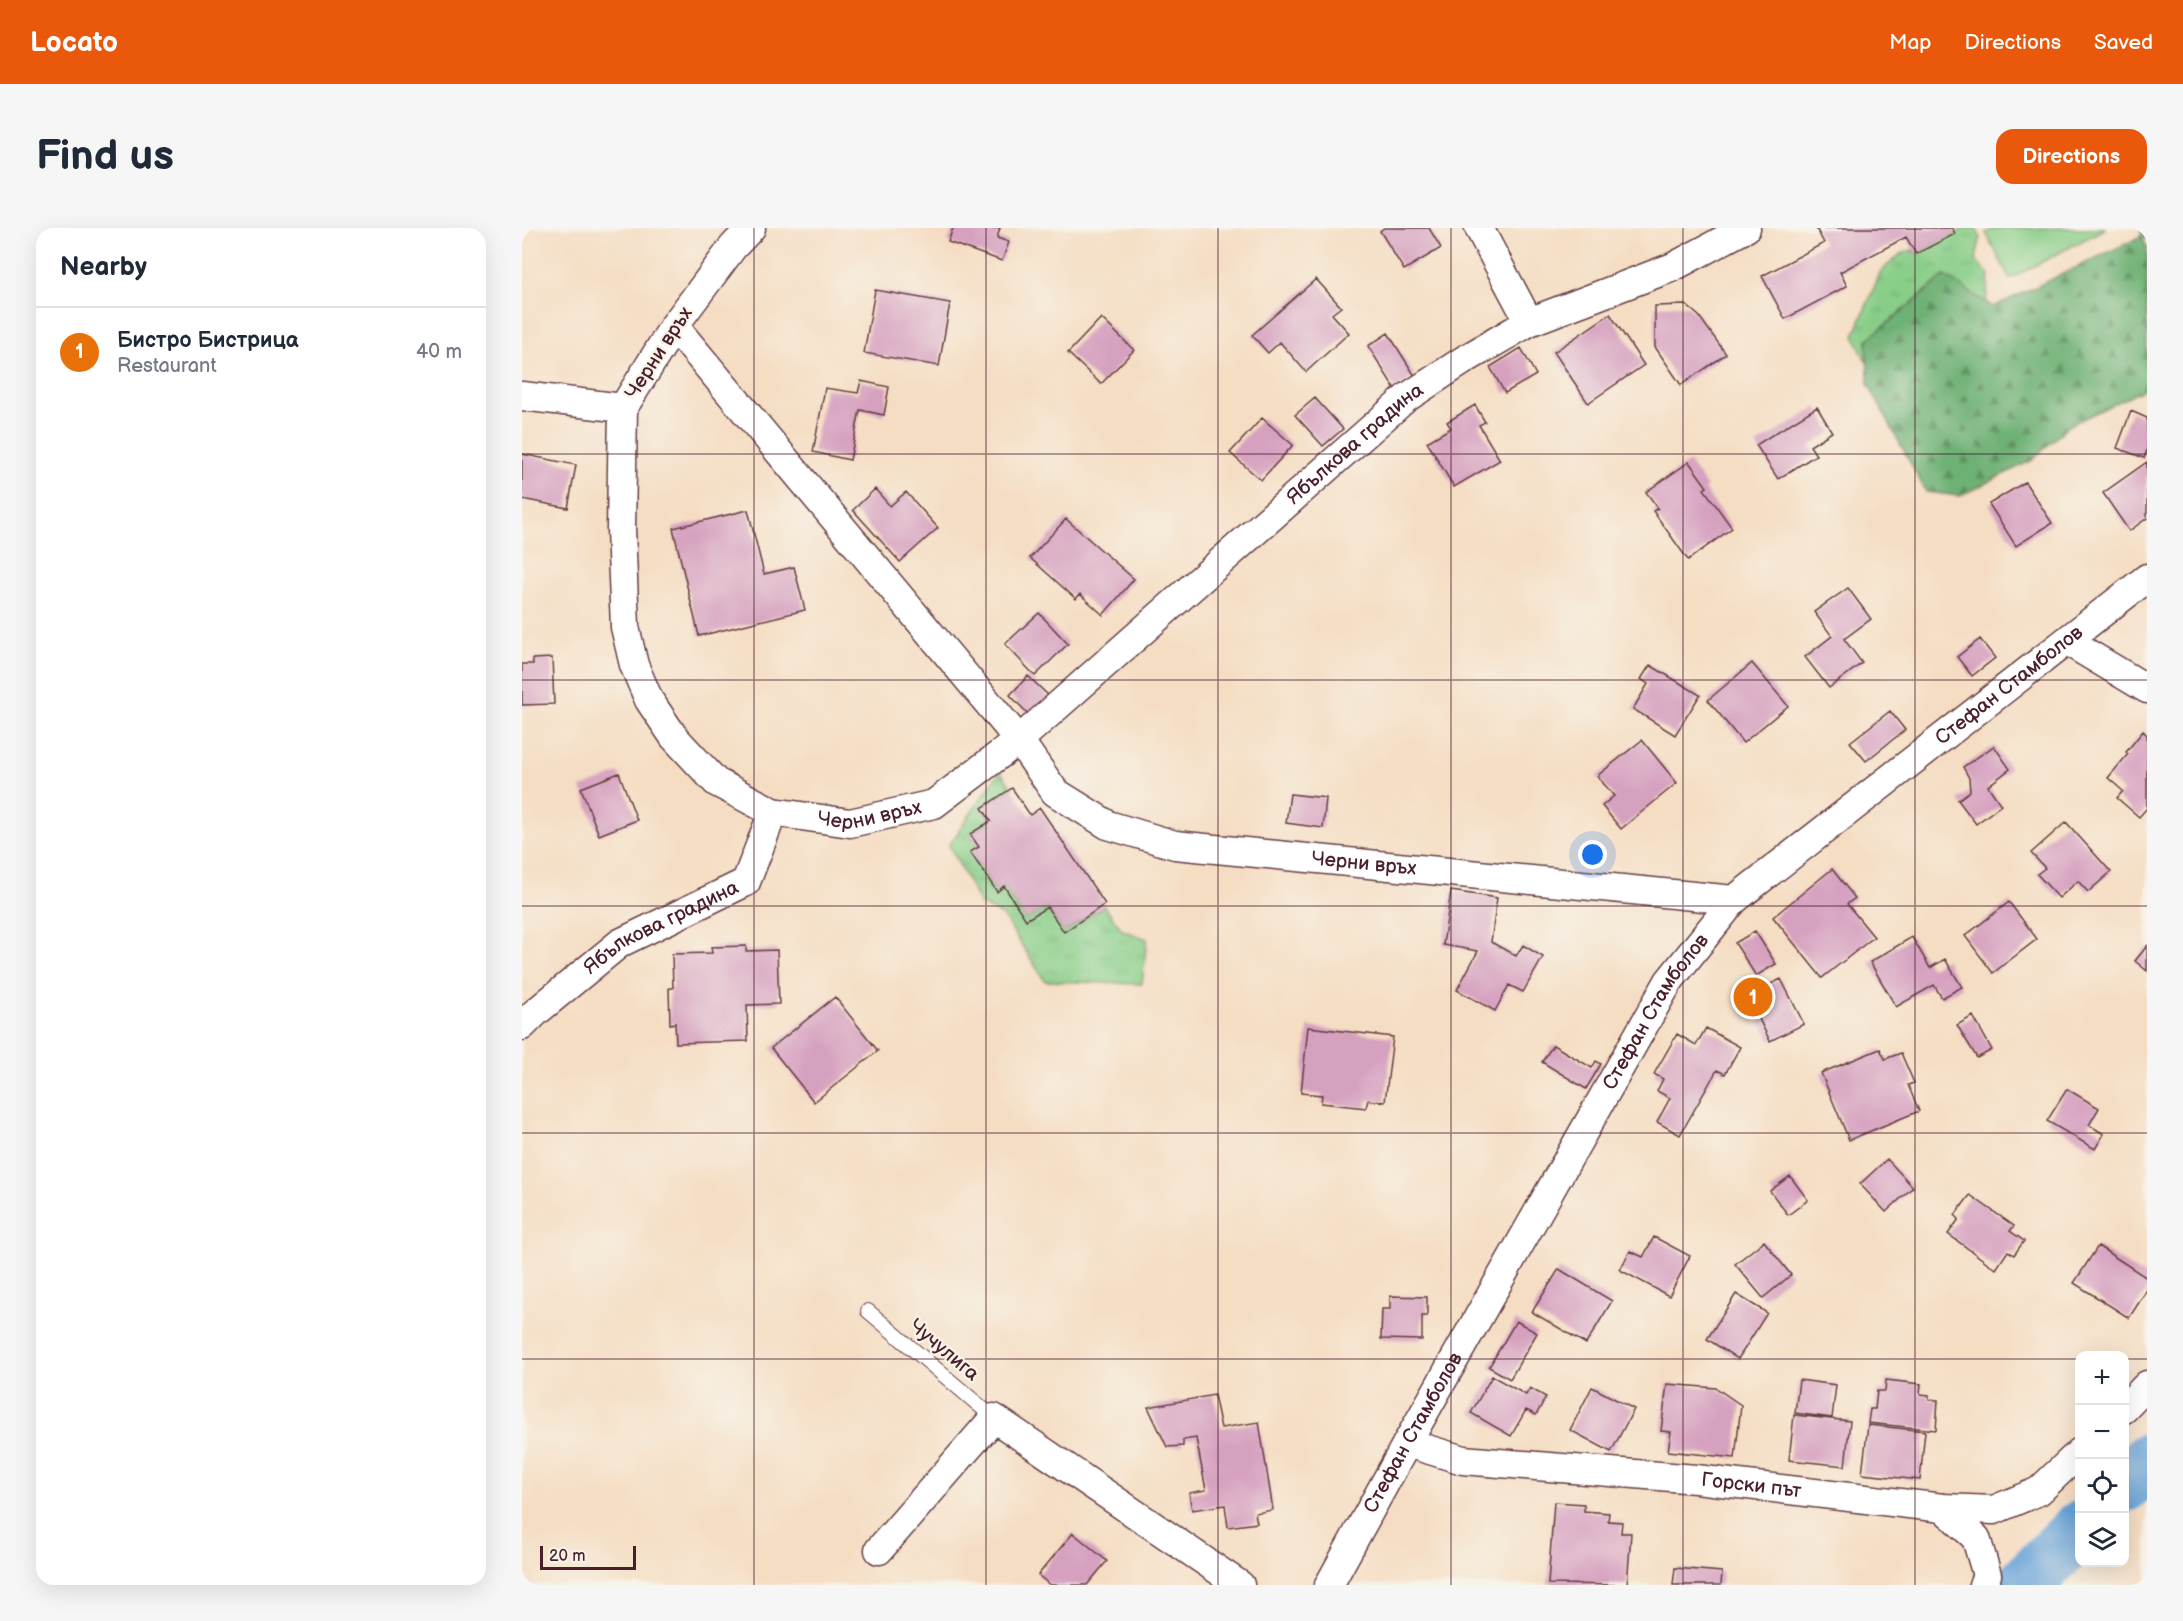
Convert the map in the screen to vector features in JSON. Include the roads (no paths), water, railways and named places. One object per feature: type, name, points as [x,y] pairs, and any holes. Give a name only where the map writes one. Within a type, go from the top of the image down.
[{"type":"street","name":"Черни връх","points":[[751,228],[674,326],[623,408],[621,529],[625,627],[634,665],[649,700],[674,737],[716,782],[773,812],[850,823],[934,804],[1019,741],[1055,792],[1108,825],[1175,845],[1734,900]]},
{"type":"street","points":[[1479,228],[1529,322]]},
{"type":"street","name":"Ябълкова градина","points":[[1019,741],[1406,398],[1464,360],[1529,322],[1673,267],[1746,228]]},
{"type":"street","points":[[674,326],[1019,741]]},
{"type":"street","points":[[522,396],[623,408]]},
{"type":"street","name":"Стефан Стамболов","points":[[1329,1585],[1669,981],[1734,900],[2147,578]]},
{"type":"street","points":[[2067,641],[2147,689]]},
{"type":"street","name":"Ябълкова градина","points":[[522,1026],[620,943],[746,882],[773,812]]},
{"type":"street","points":[[2128,1405],[2147,1385]]},
{"type":"street","points":[[879,1550],[994,1418],[1240,1585]]},
{"type":"street","name":"Горски път","points":[[1407,1443],[1462,1460],[1696,1479],[1943,1508],[1994,1510],[2039,1491],[2075,1456]]},
{"type":"street","points":[[1943,1508],[1976,1538],[1987,1575],[1983,1585]]},
{"type":"lane","name":"Чучулига","points":[[868,1311],[994,1418]]},
{"type":"waterway","points":[[2129,1479],[2147,1462]]},
{"type":"waterway","points":[[2024,1585],[2075,1534]]},
{"type":"place","name":"Бистро Бистрица","points":[[1753,997]]}]
